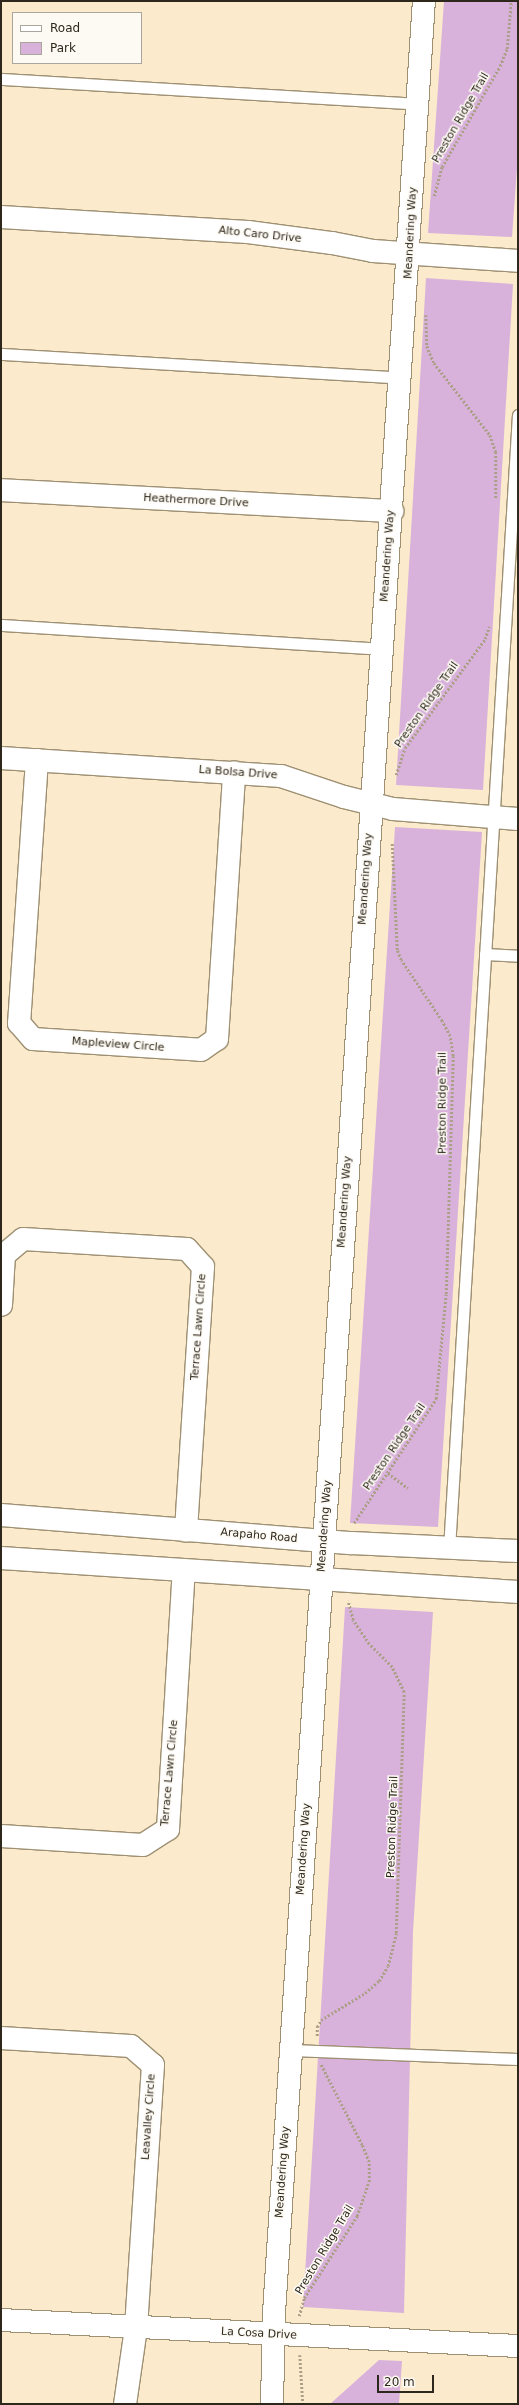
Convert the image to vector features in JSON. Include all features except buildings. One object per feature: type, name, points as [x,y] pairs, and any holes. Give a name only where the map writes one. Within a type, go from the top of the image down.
[{"type":"street","name":"Meandering Way","points":[[272,2404],[274,2334],[291,2050],[371,804],[410,254],[424,1]]},
{"type":"street","name":"Alto Caro Drive","points":[[1,217],[248,232],[332,243],[373,251],[518,261]]},
{"type":"street","name":"Heathermore Drive","points":[[1,490],[392,511]]},
{"type":"street","name":"La Bolsa Drive","points":[[1,758],[281,776],[371,804],[393,809],[518,819]]},
{"type":"street","name":"Mapleview Circle","points":[[37,760],[19,1023],[33,1039],[201,1050],[217,1039],[234,773]]},
{"type":"street","name":"Terrace Lawn Circle","points":[[1,1305],[4,1255],[23,1239],[188,1249],[203,1267],[186,1530]]},
{"type":"street","name":"Arapaho Road","points":[[1,1515],[324,1541],[518,1551]]},
{"type":"street","points":[[1,1558],[518,1592]]},
{"type":"street","name":"Terrace Lawn Circle","points":[[1,1836],[143,1845],[168,1829],[184,1570]]},
{"type":"street","name":"Leavalley Circle","points":[[1,2038],[132,2046],[152,2064],[136,2328]]},
{"type":"street","name":"La Cosa Drive","points":[[1,2320],[136,2328],[518,2346]]},
{"type":"street","points":[[125,2404],[136,2328]]},
{"type":"lane","points":[[1,79],[418,104]]},
{"type":"lane","points":[[1,354],[401,378]]},
{"type":"lane","points":[[449,1548],[518,415]]},
{"type":"lane","points":[[1,625],[382,649]]},
{"type":"lane","points":[[485,954],[518,956]]},
{"type":"lane","points":[[291,2050],[518,2059]]},
{"type":"path","name":"Preston Ridge Trail","points":[[433,199],[442,166],[500,66],[507,49],[511,1]]},
{"type":"path","points":[[426,311],[427,346],[434,363],[490,435],[496,452],[496,502]]},
{"type":"path","name":"Preston Ridge Trail","points":[[354,1520],[431,1409],[439,1390],[446,1294],[453,1056],[450,1036],[442,1021],[401,960],[397,950],[392,841],[394,782],[399,760],[405,748],[485,639],[490,622]]},
{"type":"path","points":[[388,1473],[408,1488]]},
{"type":"path","name":"Preston Ridge Trail","points":[[317,2035],[317,2027],[321,2020],[365,1992],[379,1981],[388,1966],[396,1933],[404,1692],[396,1672],[370,1644],[353,1620],[348,1602]]},
{"type":"path","name":"Preston Ridge Trail","points":[[298,2311],[316,2278],[357,2216],[369,2182],[369,2162],[362,2145],[321,2066]]},
{"type":"path","points":[[300,2350],[303,2404]]},
{"type":"green space","points":[[444,1],[518,1],[518,155],[512,237],[428,233]]},
{"type":"green space","points":[[426,278],[513,284],[483,790],[396,785]]},
{"type":"green space","points":[[395,827],[482,832],[438,1527],[350,1523]]},
{"type":"green space","points":[[345,1607],[433,1612],[413,1932],[404,2313],[303,2307]]},
{"type":"green space","points":[[379,2360],[402,2361],[399,2404],[330,2404]]}]
